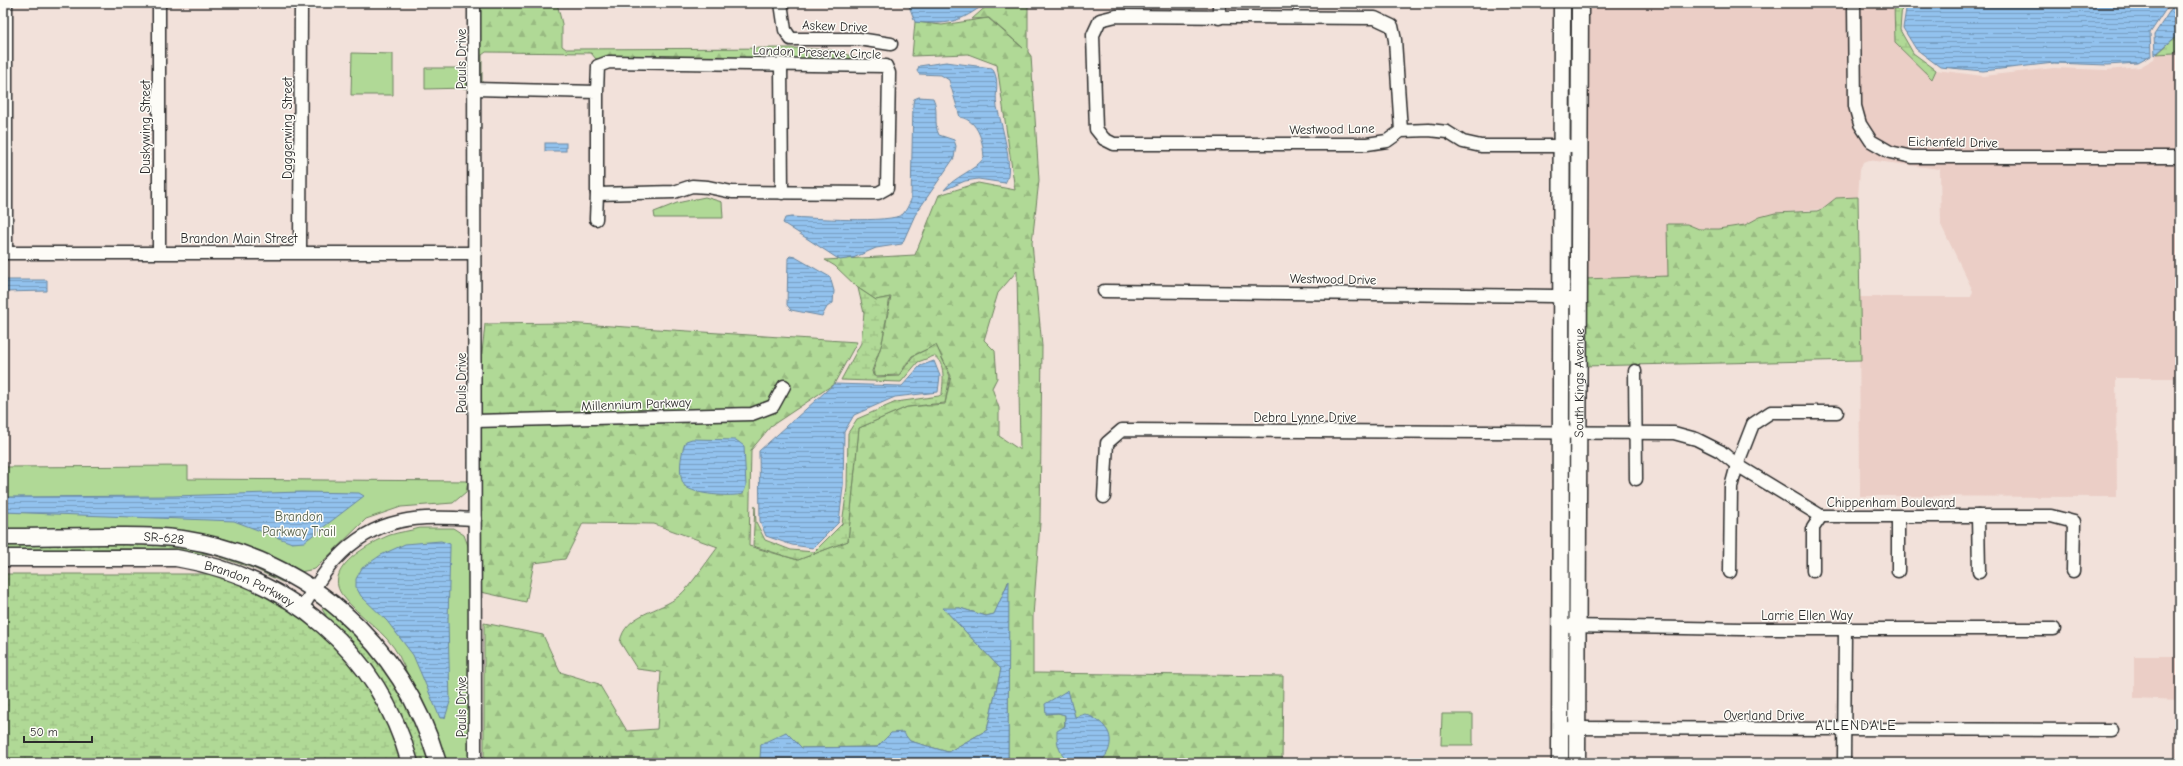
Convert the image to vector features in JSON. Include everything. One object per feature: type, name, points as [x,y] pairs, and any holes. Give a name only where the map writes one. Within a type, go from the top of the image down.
[{"type":"main road","name":"South Kings Avenue","points":[[1562,3],[1562,299],[1570,432],[1577,626],[1577,763]]},
{"type":"main road","name":"South Kings Avenue","points":[[1560,763],[1560,626],[1570,432],[1579,299],[1580,3]]},
{"type":"main road","name":"SR-628","points":[[3,537],[149,536],[180,538],[208,543],[249,556],[276,567],[314,589]]},
{"type":"main road","name":"Brandon Parkway","points":[[3,558],[176,558],[223,569],[260,583],[302,608],[337,638],[371,679],[395,722],[410,763]]},
{"type":"main road","name":"Brandon Parkway","points":[[314,589],[356,624],[394,669],[421,717],[438,763]]},
{"type":"street","points":[[5,253],[6,3]]},
{"type":"street","name":"Duskywing Street","points":[[159,3],[159,252]]},
{"type":"street","name":"Daggerwing Street","points":[[300,252],[301,3]]},
{"type":"street","name":"Pauls Drive","points":[[474,3],[475,763]]},
{"type":"street","name":"Askew Drive","points":[[781,3],[785,30],[791,39],[859,39],[891,44]]},
{"type":"street","points":[[1219,3],[1219,18],[1375,18],[1392,26],[1396,40],[1401,131]]},
{"type":"street","name":"Eichenfeld Drive","points":[[1854,3],[1857,112],[1860,124],[1871,141],[1890,152],[1912,157],[2180,157]]},
{"type":"street","name":"Westwood Lane","points":[[1219,18],[1116,16],[1100,20],[1093,35],[1096,128],[1104,139],[1114,144],[1367,144],[1387,141],[1401,131],[1429,130],[1447,132],[1463,142],[1481,146],[1579,146]]},
{"type":"street","name":"Landon Preserve Circle","points":[[596,219],[598,66],[609,62],[874,65],[886,66],[889,73],[887,188],[878,193],[732,192],[708,187],[692,186],[674,192],[597,194]]},
{"type":"street","points":[[781,64],[782,193]]},
{"type":"street","points":[[475,89],[597,92]]},
{"type":"street","name":"Brandon Main Street","points":[[5,253],[474,253]]},
{"type":"street","name":"Westwood Drive","points":[[1104,291],[1553,296],[1562,299],[1579,299]]},
{"type":"street","points":[[1635,371],[1636,479]]},
{"type":"street","name":"Millennium Parkway","points":[[475,421],[752,414],[773,406],[784,386]]},
{"type":"street","points":[[1730,572],[1731,487],[1737,465],[1754,424],[1771,412],[1837,412]]},
{"type":"street","name":"Debra Lynne Drive","points":[[1104,497],[1107,443],[1122,430],[1570,432]]},
{"type":"street","name":"Chippenham Boulevard","points":[[1570,432],[1674,432],[1696,439],[1720,451],[1737,465],[1821,516],[2051,516],[2074,522],[2073,571]]},
{"type":"street","points":[[1813,571],[1813,528],[1821,516]]},
{"type":"street","points":[[1978,516],[1978,572]]},
{"type":"street","points":[[1898,517],[1898,571]]},
{"type":"street","points":[[302,608],[334,560],[352,544],[373,530],[409,518],[475,519]]},
{"type":"street","name":"Larrie Ellen Way","points":[[1560,626],[1845,629],[2054,629]]},
{"type":"street","points":[[1844,763],[1845,629]]},
{"type":"street","name":"Overland Drive","points":[[1560,728],[2112,730]]},
{"type":"shaded area","points":[[1584,3],[1850,3],[1851,107],[1887,157],[2180,162],[2180,378],[2116,378],[2117,497],[1860,496],[1859,297],[1971,297],[1973,291],[1941,225],[1940,169],[1868,160],[1863,162],[1860,170],[1858,197],[1836,198],[1822,209],[1775,213],[1760,217],[1745,225],[1718,229],[1699,229],[1687,224],[1668,224],[1668,276],[1584,279]]},
{"type":"shaded area","points":[[1859,3],[1894,3],[1895,43],[1933,79],[1936,70],[1983,76],[2054,68],[2107,70],[2140,67],[2154,59],[2155,55],[2174,53],[2180,49],[2180,151],[1912,152],[1891,147],[1874,137],[1864,122],[1860,105]]},
{"type":"shaded area","points":[[2134,656],[2180,656],[2180,700],[2134,698]]},
{"type":"green space","points":[[479,3],[557,3],[562,24],[562,46],[566,49],[791,48],[831,50],[865,60],[596,59],[591,53],[486,52],[482,55],[482,85],[480,85]]},
{"type":"green space","points":[[990,3],[1028,3],[1028,52],[1031,56],[1039,180],[1032,243],[1042,346],[1040,523],[1033,616],[1033,673],[1283,676],[1282,763],[1096,763],[1105,757],[1075,717],[1067,690],[1046,714],[1058,713],[1065,715],[1063,755],[1073,763],[1008,763],[1008,582],[995,614],[986,616],[960,608],[944,609],[1001,669],[987,730],[948,752],[910,741],[891,733],[877,747],[802,748],[761,744],[761,758],[989,763],[484,763],[484,623],[543,635],[560,672],[599,684],[627,731],[657,729],[661,672],[637,669],[620,642],[623,632],[636,619],[679,596],[694,580],[718,547],[654,524],[583,523],[565,559],[534,563],[526,602],[481,592],[475,421],[485,324],[565,323],[857,342],[834,384],[771,426],[751,450],[749,546],[798,560],[848,541],[859,428],[907,407],[945,404],[951,376],[936,345],[912,356],[899,375],[874,376],[873,371],[882,343],[891,297],[876,300],[858,288],[835,266],[825,260],[915,255],[939,195],[978,183],[1015,190],[997,65],[968,54],[912,56],[915,22],[942,25],[987,18],[972,19]],"holes":[[[988,18],[989,18],[1023,48]],[[1017,271],[1020,450],[999,436],[999,408],[992,388],[997,378],[995,351],[984,340],[998,293]]]},
{"type":"green space","points":[[1894,3],[1902,3],[1900,30],[1913,53],[1936,70],[1932,79],[1895,43]]},
{"type":"green space","points":[[2180,33],[2180,49],[2174,53],[2157,54]]},
{"type":"green space","points":[[352,53],[393,54],[393,95],[351,95]]},
{"type":"green space","points":[[425,68],[467,68],[467,88],[425,89]]},
{"type":"green space","points":[[705,197],[722,202],[723,218],[655,218],[654,212],[677,203]]},
{"type":"green space","points":[[1858,197],[1861,360],[1583,366],[1584,279],[1668,276],[1667,224],[1687,224],[1699,229],[1718,229],[1745,225],[1760,217],[1775,213],[1817,211],[1836,198]]},
{"type":"green space","points":[[858,288],[876,300],[890,297],[882,343],[872,371],[873,375],[876,377],[899,376],[913,356],[936,345],[950,376],[945,403],[907,407],[859,428],[848,541],[798,560],[753,546],[755,506],[756,522],[765,540],[791,550],[814,552],[842,524],[847,488],[848,433],[857,419],[896,402],[939,396],[942,394],[942,368],[938,359],[934,356],[918,362],[901,382],[841,380],[861,343],[864,313]]},
{"type":"green space","name":"Brandon Parkway Trail","points":[[188,466],[188,479],[468,481],[466,492],[453,503],[401,507],[366,519],[315,569],[300,572],[271,557],[3,531],[3,467]]},
{"type":"green space","name":"Brandon Parkway Trail","points":[[420,528],[453,528],[464,535],[470,551],[470,763],[443,763],[411,682],[394,647],[349,604],[338,586],[338,576],[343,567],[351,558],[371,544],[390,535]]},
{"type":"green space","points":[[129,540],[229,553],[287,582],[282,582],[255,569],[211,554],[190,554],[139,549],[3,550],[3,541]]},
{"type":"green space","points":[[3,574],[222,574],[238,580],[302,615],[363,678],[394,736],[402,763],[3,763]]},
{"type":"green space","points":[[325,608],[355,629],[404,694],[432,763],[416,763],[336,628],[326,616],[322,609]]},
{"type":"green space","points":[[1442,714],[1473,714],[1473,745],[1441,745]]},
{"type":"water","points":[[908,3],[986,3],[977,10],[960,19],[945,23],[936,23],[915,22]]},
{"type":"water","points":[[1907,3],[2170,3],[2150,33],[2151,56],[2138,63],[2107,65],[2054,63],[1983,71],[1940,67],[1916,49],[1903,28]]},
{"type":"water","points":[[2175,3],[2180,3],[2180,33],[2155,55],[2154,35]]},
{"type":"water","points":[[946,62],[992,68],[995,73],[997,83],[996,102],[1004,135],[1009,168],[1008,177],[1005,183],[978,179],[965,181],[944,190],[953,181],[980,163],[984,158],[979,133],[972,123],[960,117],[949,80],[941,75],[919,74],[917,71],[919,66]]},
{"type":"water","points":[[919,97],[933,98],[936,107],[937,131],[939,135],[954,140],[956,146],[954,158],[915,215],[902,244],[876,248],[853,258],[840,260],[783,223],[785,218],[791,217],[867,220],[896,217],[903,214],[911,200],[913,103],[914,99]]},
{"type":"water","points":[[545,143],[566,143],[566,151],[545,151]]},
{"type":"water","points":[[790,256],[795,257],[830,277],[834,291],[833,303],[827,307],[822,316],[791,310],[787,305],[788,258]]},
{"type":"water","points":[[3,280],[47,280],[47,291],[3,292]]},
{"type":"water","points":[[934,361],[940,376],[938,392],[895,397],[854,415],[844,432],[843,487],[839,522],[813,548],[792,545],[766,536],[760,521],[759,451],[834,384],[902,386],[920,366]]},
{"type":"water","points":[[692,439],[736,440],[744,446],[746,486],[743,494],[730,495],[704,493],[685,486],[680,470],[681,457],[686,441]]},
{"type":"water","points":[[301,492],[359,493],[364,496],[304,542],[292,543],[234,521],[3,512],[3,497],[173,496]]},
{"type":"water","points":[[441,541],[450,544],[448,621],[450,702],[445,718],[440,718],[413,655],[387,621],[361,596],[356,587],[356,579],[362,568],[381,555],[405,544]]},
{"type":"water","points":[[1009,581],[1008,763],[760,758],[761,744],[786,732],[802,748],[877,747],[891,733],[903,732],[910,741],[948,752],[987,730],[1001,669],[943,608],[960,608],[986,616],[994,614]]},
{"type":"water","points":[[1068,690],[1075,717],[1085,714],[1097,720],[1103,725],[1109,734],[1109,749],[1104,758],[1096,763],[1071,761],[1066,758],[1062,754],[1057,738],[1057,731],[1065,726],[1065,715],[1058,713],[1046,714],[1045,704]]},
{"type":"district","name":"ALLENDALE","points":[[1856,725]]}]
